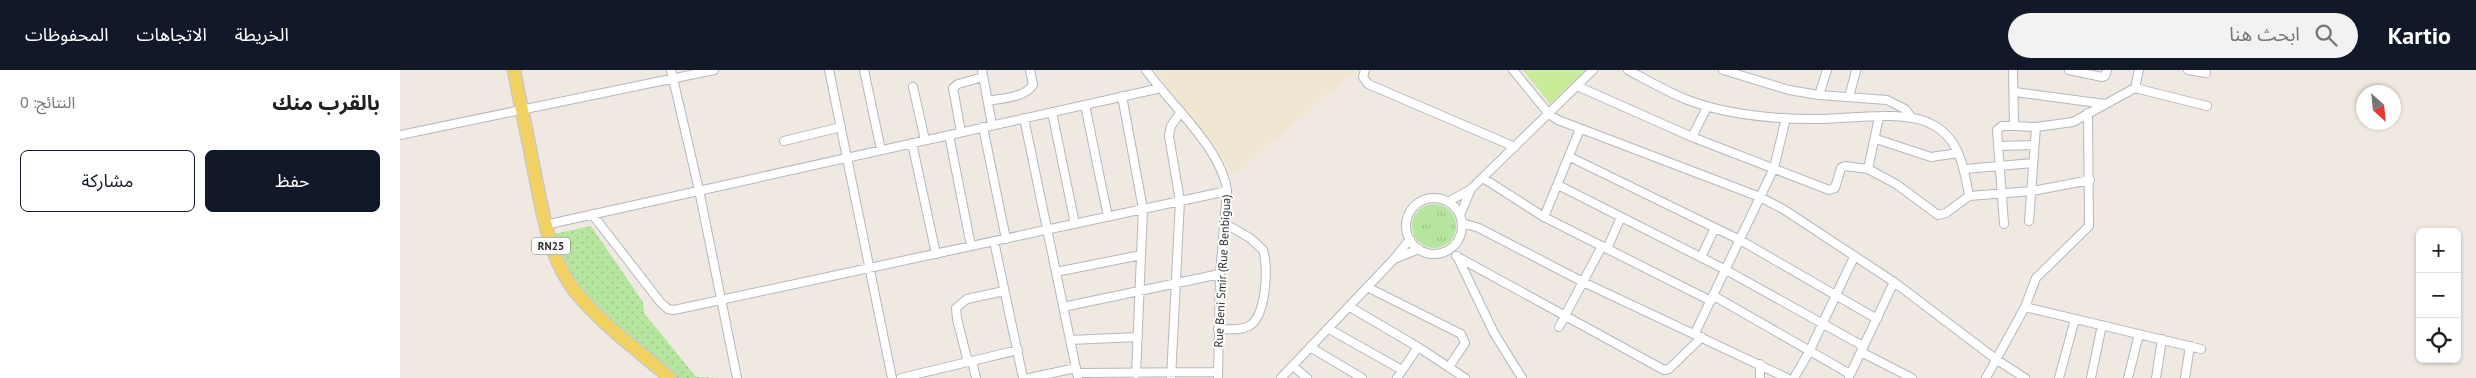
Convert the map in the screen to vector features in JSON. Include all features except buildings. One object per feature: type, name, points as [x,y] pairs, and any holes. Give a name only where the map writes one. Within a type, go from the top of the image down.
[{"type":"main road","name":"RN25","points":[[514,70],[545,225],[556,257],[574,290],[598,315],[670,378]]},
{"type":"street","points":[[671,70],[699,190],[737,378]]},
{"type":"street","points":[[400,135],[714,70]]},
{"type":"street","points":[[829,70],[892,378]]},
{"type":"street","points":[[864,70],[881,150]]},
{"type":"street","points":[[988,101],[1021,94],[1031,89],[1033,85],[1030,70]]},
{"type":"street","name":"Rue Beni Smir (Rue Benbigua)","points":[[1146,70],[1214,155],[1222,169],[1227,191],[1220,274],[1218,375]]},
{"type":"street","points":[[1365,70],[1362,78],[1368,84],[1515,147]]},
{"type":"street","points":[[1513,70],[1550,114],[1580,129],[1760,197],[1783,209],[1894,282],[1997,360],[2025,378]]},
{"type":"street","points":[[1448,202],[1471,189],[1593,70]]},
{"type":"street","points":[[1628,70],[1685,99],[1730,113],[1786,118],[1912,118],[1929,123],[1950,137],[1965,169],[1969,196]]},
{"type":"street","points":[[1723,70],[1789,90],[1819,95],[1887,100],[1904,109],[1912,118]]},
{"type":"street","points":[[1819,95],[1827,70]]},
{"type":"street","points":[[2013,70],[2015,92],[2014,126]]},
{"type":"street","points":[[2069,70],[2102,77],[2105,76],[2106,70]]},
{"type":"street","points":[[2135,88],[2139,70]]},
{"type":"street","points":[[2188,70],[2206,73]]},
{"type":"street","points":[[1849,97],[1856,71]]},
{"type":"street","points":[[961,132],[954,88],[958,84],[982,73],[992,125]]},
{"type":"street","points":[[1577,86],[1692,137],[1829,190],[1835,188],[1841,168],[1845,166],[1868,169],[1896,184],[1938,215],[1946,213],[1969,196],[2032,191],[2090,180]]},
{"type":"street","points":[[913,87],[925,140]]},
{"type":"street","points":[[545,225],[1161,88]]},
{"type":"street","points":[[2004,224],[1997,130],[2002,126],[2036,128],[2067,124],[2135,88],[2207,106]]},
{"type":"street","points":[[2015,92],[2104,104]]},
{"type":"street","points":[[1122,96],[1143,209],[1136,374]]},
{"type":"street","points":[[1085,105],[1108,217]]},
{"type":"street","points":[[1692,137],[1707,107]]},
{"type":"street","points":[[1052,112],[1075,224]]},
{"type":"street","points":[[1171,376],[1180,201],[1169,136],[1171,126],[1180,113]]},
{"type":"street","points":[[1986,378],[2025,307],[2036,278],[2090,226],[2088,113]]},
{"type":"street","points":[[1024,118],[1077,373]]},
{"type":"street","points":[[1456,256],[1566,314],[1664,370],[1669,369],[1699,335],[1712,299],[1774,168],[1786,118]]},
{"type":"street","points":[[1868,169],[1879,118]]},
{"type":"street","points":[[784,141],[841,127]]},
{"type":"street","points":[[983,127],[1006,239]]},
{"type":"street","points":[[2029,221],[2036,128]]},
{"type":"street","points":[[1544,217],[1580,129]]},
{"type":"street","points":[[949,135],[971,246]]},
{"type":"street","points":[[1876,139],[1931,157],[1958,153]]},
{"type":"street","points":[[912,143],[936,254]]},
{"type":"street","points":[[1998,146],[2034,145]]},
{"type":"street","points":[[1570,157],[1740,240],[1877,318]]},
{"type":"street","points":[[1965,169],[2033,163]]},
{"type":"street","points":[[1483,178],[1544,217],[1712,299],[1850,376],[1894,282]]},
{"type":"street","points":[[1558,185],[1726,270],[1823,323],[1862,349],[1912,378]]},
{"type":"street","points":[[1471,189],[1461,219],[1461,232],[1451,248],[1435,253],[1419,249],[1410,239],[1406,223],[1414,206],[1430,198],[1448,202],[1461,219],[1583,282],[1787,378]]},
{"type":"street","points":[[592,214],[665,307],[674,310],[1227,191]]},
{"type":"street","points":[[1559,327],[1621,218]]},
{"type":"street","points":[[1218,329],[1242,329],[1255,322],[1261,312],[1266,267],[1264,250],[1250,238],[1224,223]]},
{"type":"street","points":[[1701,257],[1715,228]]},
{"type":"street","points":[[1281,378],[1350,307],[1410,239]]},
{"type":"street","points":[[994,241],[1024,378]]},
{"type":"street","points":[[1451,248],[1494,333],[1522,378]]},
{"type":"street","points":[[1394,259],[1419,249]]},
{"type":"street","points":[[1056,272],[1141,255]]},
{"type":"street","points":[[1794,378],[1809,352],[1854,256]]},
{"type":"street","points":[[1063,307],[1220,274]]},
{"type":"street","points":[[1367,287],[1461,334],[1465,343],[1449,367]]},
{"type":"street","points":[[976,378],[957,319],[956,308],[967,299],[1004,291]]},
{"type":"street","points":[[1350,307],[1418,347],[1465,378]]},
{"type":"street","points":[[2025,307],[2201,349]]},
{"type":"street","points":[[2059,378],[2075,319]]},
{"type":"street","points":[[2091,378],[2102,325]]},
{"type":"street","points":[[1329,329],[1401,375],[1418,347]]},
{"type":"street","points":[[2128,378],[2139,334]]},
{"type":"street","points":[[1070,340],[1138,337]]},
{"type":"street","points":[[2156,378],[2162,339]]},
{"type":"street","points":[[2185,378],[2190,346]]},
{"type":"street","points":[[1310,347],[1362,378]]},
{"type":"street","points":[[901,378],[1018,350]]},
{"type":"street","points":[[1760,364],[1760,378]]},
{"type":"street","points":[[1293,366],[1307,378]]},
{"type":"street","points":[[1030,378],[1077,373],[1171,376],[1218,375]]},
{"type":"shaded area","points":[[1154,70],[1356,70],[1234,175]]},
{"type":"green space","points":[[1523,70],[1586,70],[1550,104]]},
{"type":"green space","points":[[1430,204],[1438,204],[1450,210],[1456,226],[1450,242],[1438,248],[1430,248],[1418,242],[1412,230],[1412,222],[1418,210]]},
{"type":"green space","points":[[591,226],[643,302],[644,313],[696,377],[723,378],[672,378],[578,291],[561,260],[554,234]]}]
